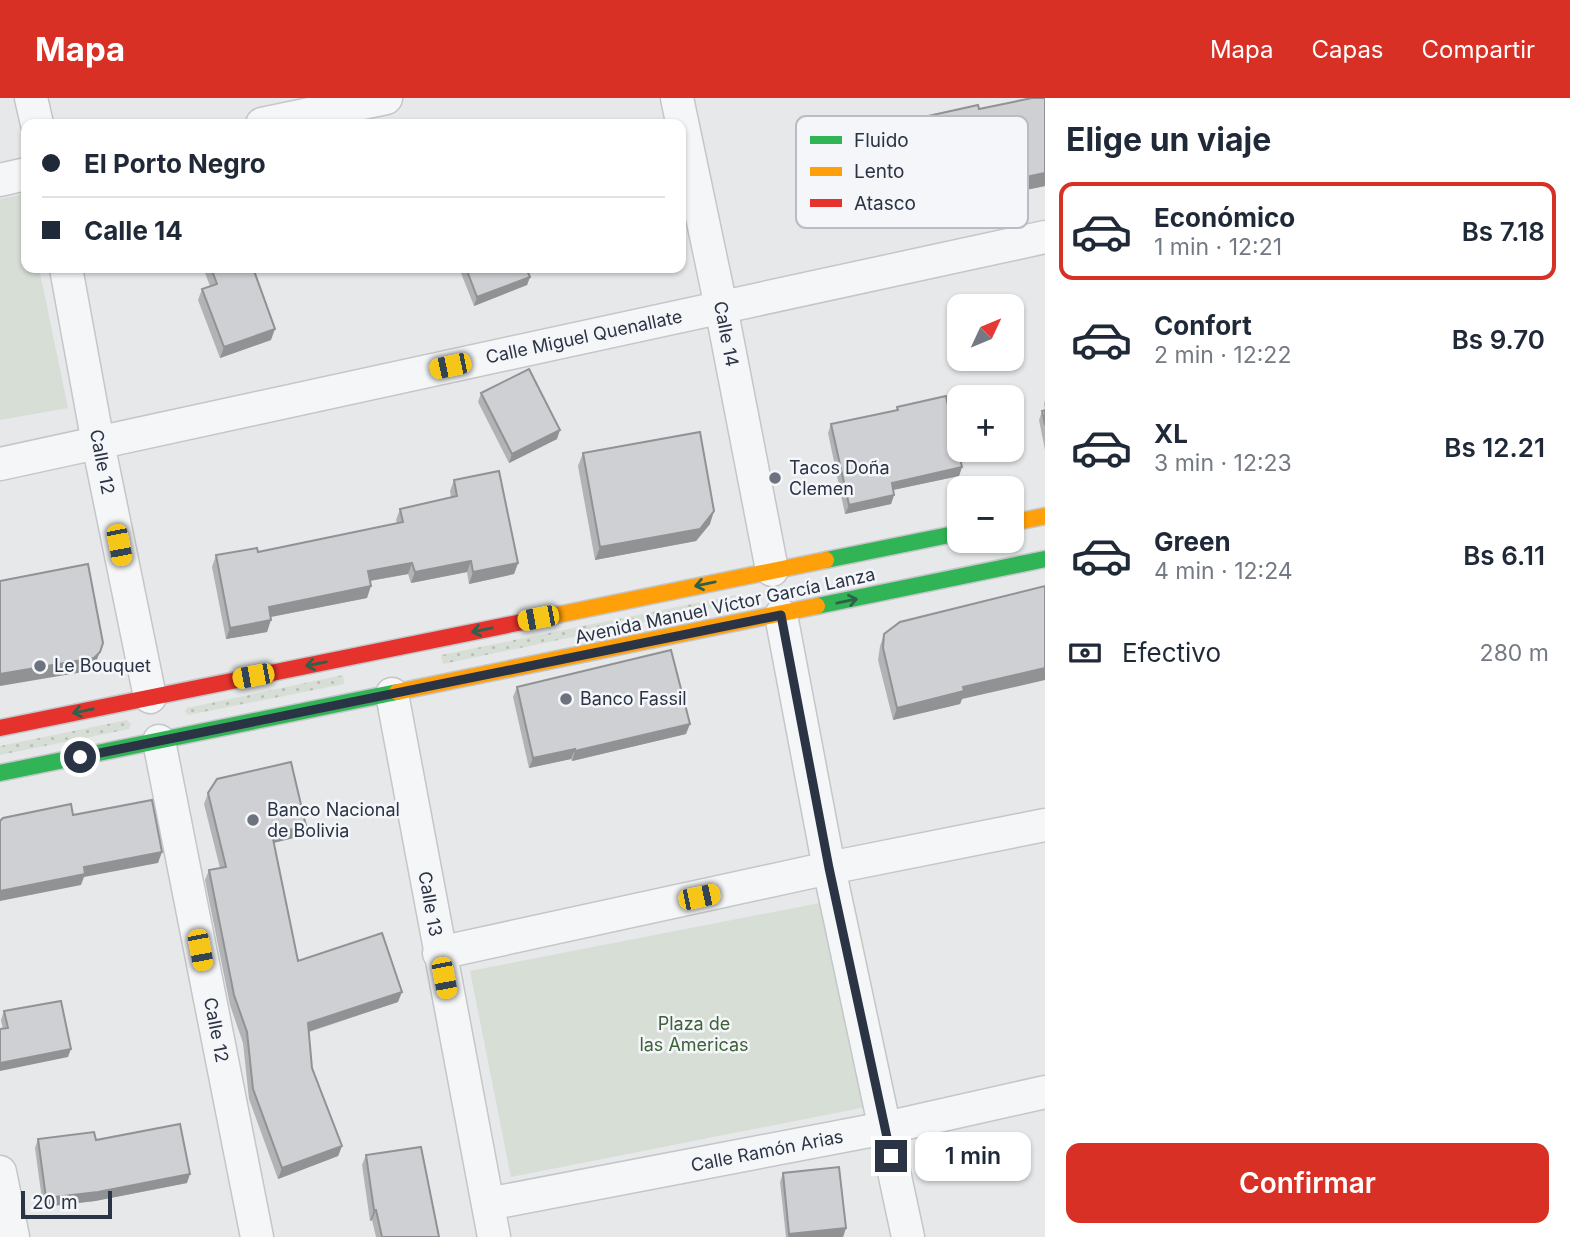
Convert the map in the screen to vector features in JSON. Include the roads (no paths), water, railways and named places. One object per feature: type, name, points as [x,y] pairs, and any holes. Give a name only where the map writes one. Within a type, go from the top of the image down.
[{"type":"main road","points":[[1024,520],[1045,516]]},
{"type":"main road","name":"Avenida Manuel Víctor García Lanza","points":[[0,773],[158,735],[387,669],[772,570],[947,535]]},
{"type":"main road","name":"Avenida Manuel Víctor García Lanza","points":[[0,728],[151,703],[781,615],[1045,559]]},
{"type":"main road","points":[[772,570],[781,615]]},
{"type":"street","points":[[31,98],[36,119]]},
{"type":"street","points":[[286,119],[386,98]]},
{"type":"street","name":"Calle 14","points":[[677,98],[681,119]]},
{"type":"street","name":"Calle 14","points":[[686,141],[772,570]]},
{"type":"street","points":[[0,180],[21,175]]},
{"type":"street","name":"Calle Miguel Quenallate","points":[[0,464],[1045,237]]},
{"type":"street","name":"Calle 12","points":[[66,273],[151,703]]},
{"type":"street","points":[[781,615],[829,868],[908,1237]]},
{"type":"street","name":"Calle 13","points":[[387,669],[494,1237]]},
{"type":"street","name":"Calle 12","points":[[158,735],[257,1237]]},
{"type":"street","points":[[439,953],[829,868],[1045,825]]},
{"type":"street","name":"Calle Ramón Arias","points":[[488,1205],[885,1128],[1045,1092]]},
{"type":"street","points":[[0,1172],[13,1237]]},
{"type":"place","name":"Tacos Doña Clemen","points":[[775,478]]},
{"type":"place","name":"Le Bouquet","points":[[40,666]]},
{"type":"place","name":"Banco Fassil","points":[[566,699]]},
{"type":"place","name":"Banco Nacional de Bolivia","points":[[253,820]]},
{"type":"park label","name":"Plaza de las Americas","points":[[694,1034]]}]
